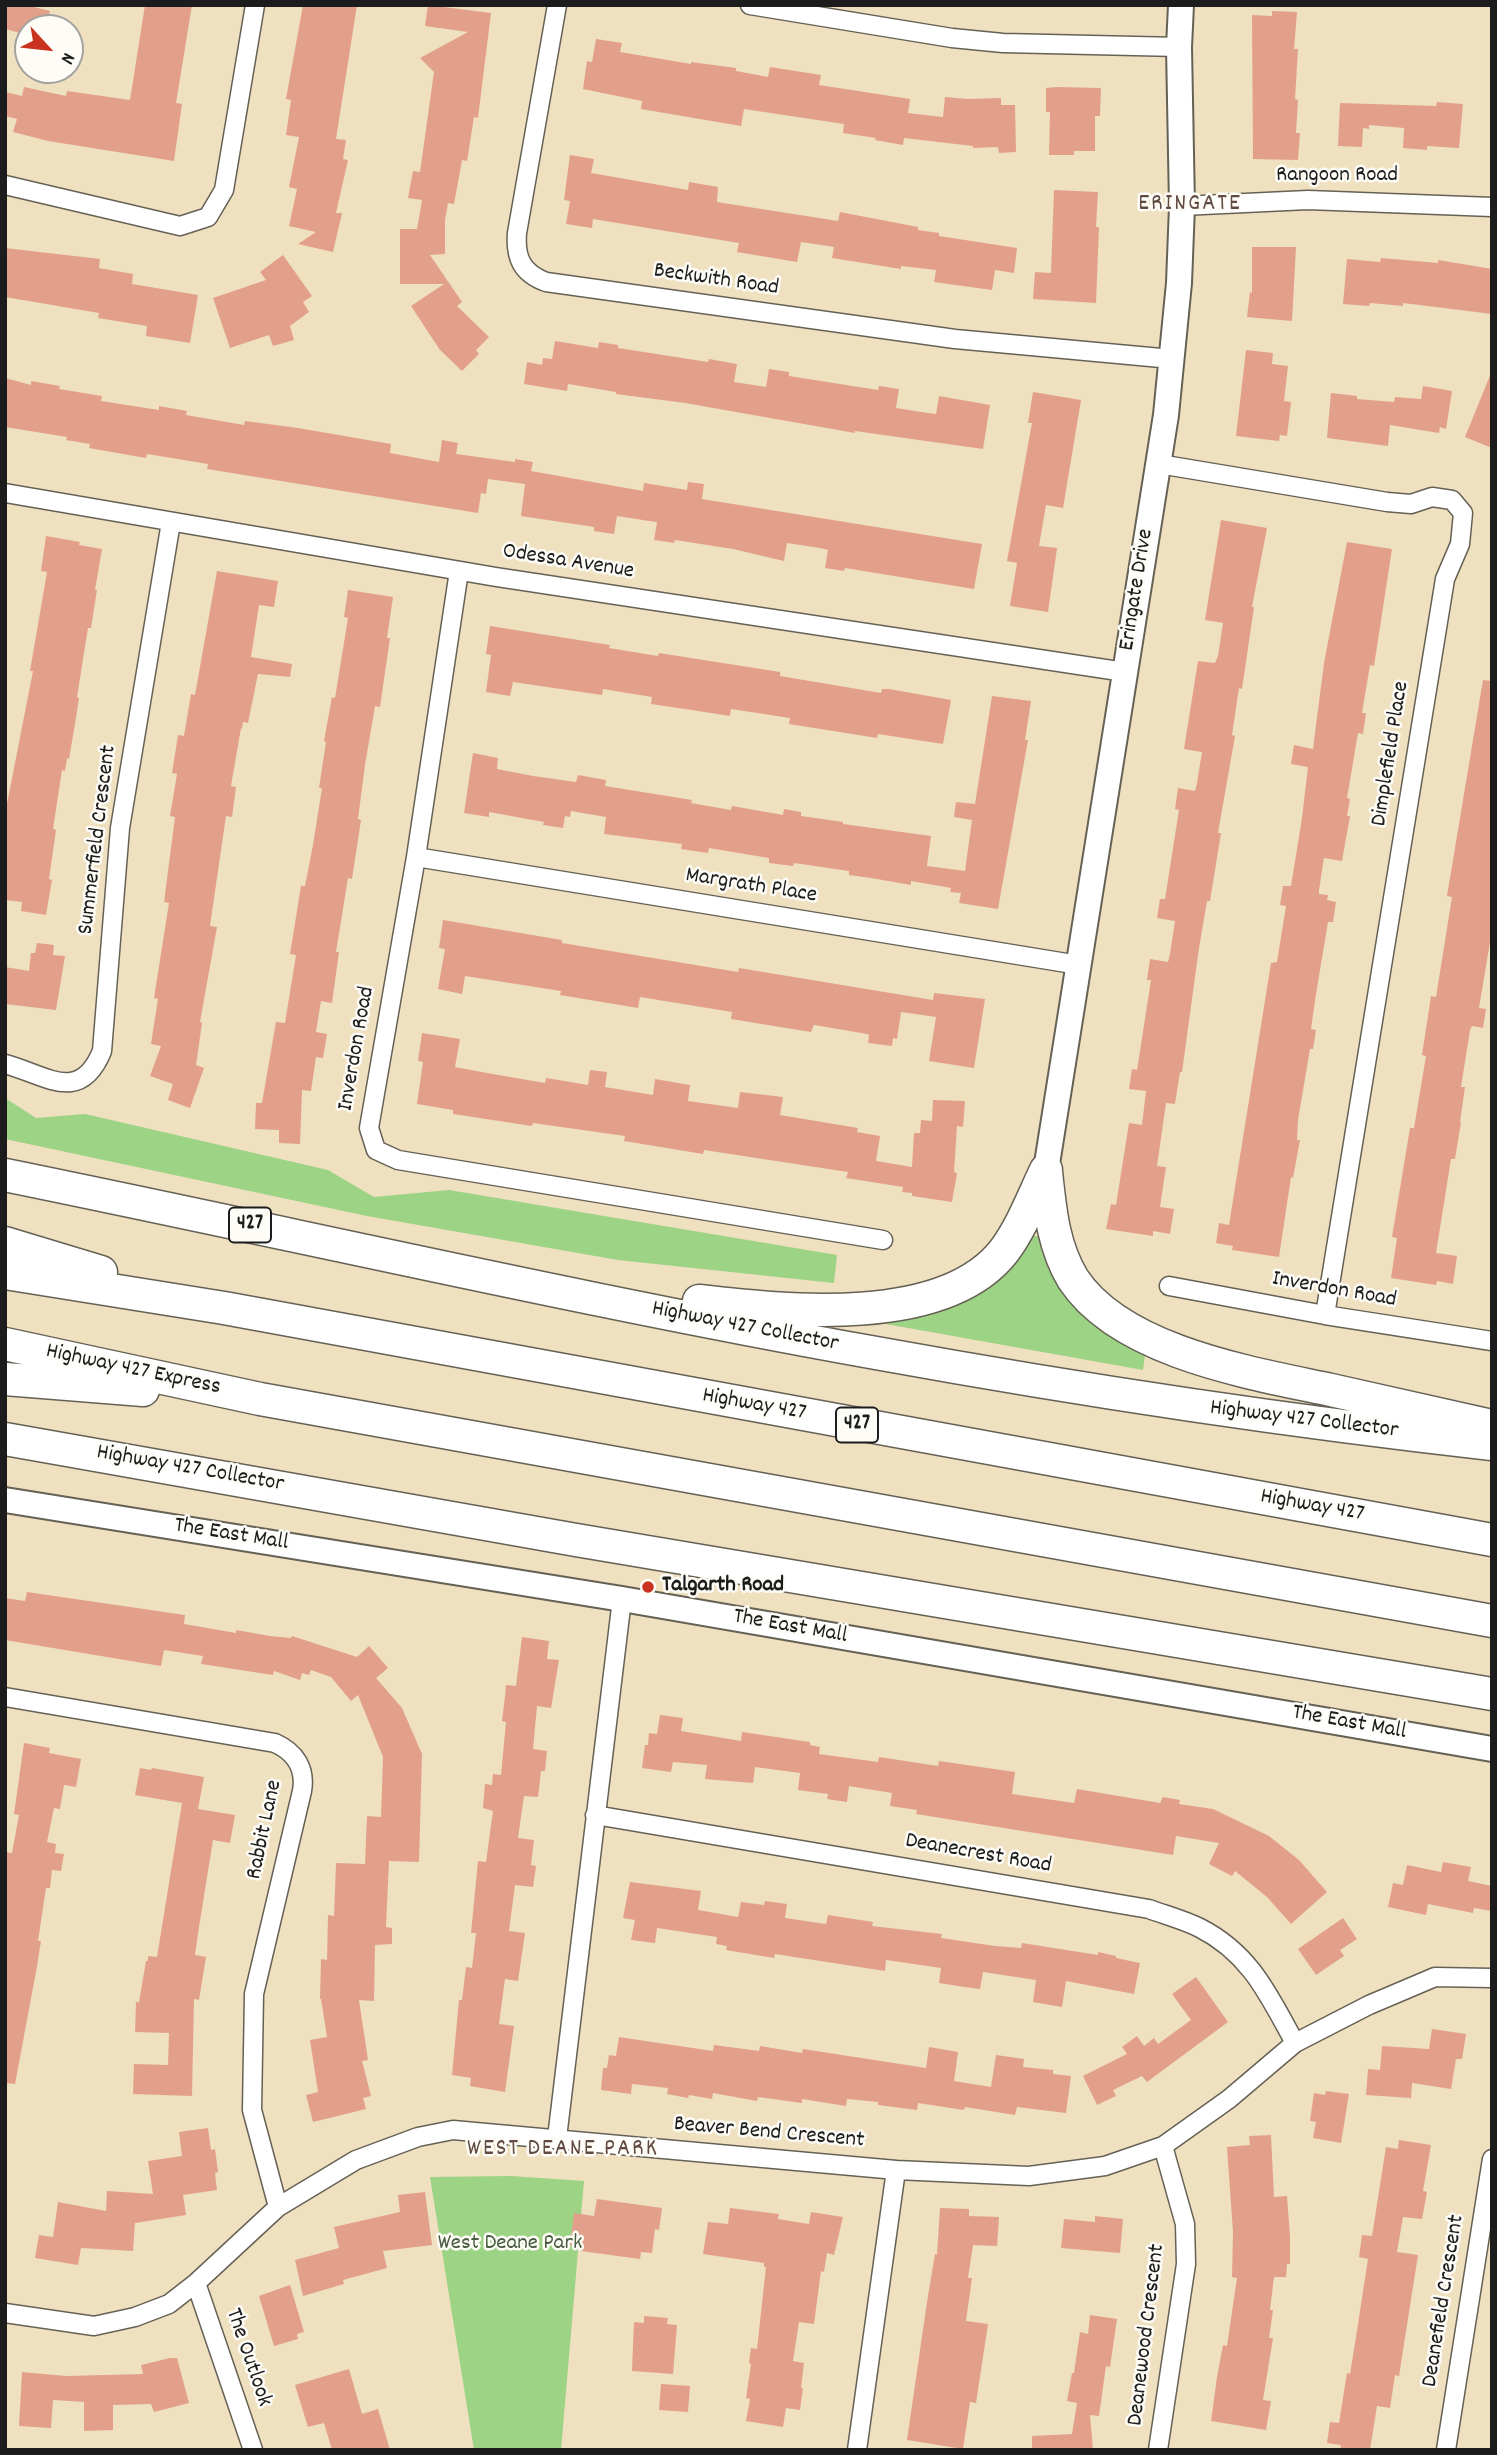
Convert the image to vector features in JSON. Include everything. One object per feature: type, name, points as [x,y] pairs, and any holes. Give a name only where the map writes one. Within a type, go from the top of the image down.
[{"type":"highway","points":[[495,1277],[714,1303],[793,1308],[857,1309],[925,1300],[959,1286],[984,1271],[1006,1247],[1046,1170]]},
{"type":"highway","points":[[1046,1170],[1055,1236],[1066,1263],[1081,1289],[1117,1322],[1216,1365],[1492,1426]]},
{"type":"highway","name":"Highway 427 Collector","points":[[5,1175],[859,1350],[1216,1410],[1492,1444]]},
{"type":"highway","points":[[5,1243],[224,1308]]},
{"type":"highway","name":"427","points":[[5,1273],[224,1308]]},
{"type":"highway","name":"Highway 427","points":[[224,1308],[1492,1539]]},
{"type":"highway","name":"Highway 427 Express","points":[[5,1343],[260,1399]]},
{"type":"highway","points":[[5,1379],[260,1399],[1492,1621]]},
{"type":"highway","name":"Highway 427 Collector","points":[[5,1439],[603,1545],[1492,1694]]},
{"type":"main road","name":"Eringate Drive","points":[[1046,1170],[1159,464],[1172,359],[1182,206],[1179,47],[1181,5]]},
{"type":"main road","name":"The East Mall","points":[[5,1500],[622,1599],[1492,1749]]},
{"type":"street","points":[[5,186],[180,226],[208,217],[224,190],[255,5]]},
{"type":"street","name":"Beckwith Road","points":[[557,5],[517,233],[519,263],[536,278],[546,282],[955,339],[1172,359]]},
{"type":"street","points":[[750,5],[857,13],[1003,43],[1179,47]]},
{"type":"street","name":"Rangoon Road","points":[[1182,206],[1308,200],[1492,207]]},
{"type":"street","name":"Dimplefield Place","points":[[1159,464],[1387,502],[1410,504],[1432,497],[1451,500],[1462,513],[1460,544],[1448,570],[1442,599],[1325,1315]]},
{"type":"street","name":"Odessa Avenue","points":[[5,493],[459,571],[1125,672]]},
{"type":"street","name":"Summerfield Crescent","points":[[5,1064],[46,1078],[72,1082],[85,1078],[96,1067],[102,1051],[120,828],[171,522]]},
{"type":"street","name":"Inverdon Road","points":[[459,571],[416,857],[369,1128],[376,1150],[398,1160],[883,1240]]},
{"type":"street","name":"Margrath Place","points":[[416,857],[1079,965]]},
{"type":"street","name":"Inverdon Road","points":[[1169,1286],[1325,1315],[1492,1341]]},
{"type":"street","points":[[558,2138],[622,1599]]},
{"type":"street","name":"Rabbit Lane","points":[[5,1697],[275,1743],[288,1750],[298,1761],[303,1776],[302,1791],[254,1994],[252,2110],[278,2207]]},
{"type":"street","name":"Deanecrest Road","points":[[595,1815],[1149,1909],[1200,1928],[1237,1952],[1260,1978],[1295,2043]]},
{"type":"street","name":"Beaver Bend Crescent","points":[[5,2313],[94,2326],[135,2317],[169,2304],[196,2283],[278,2207],[356,2160],[418,2137],[453,2130],[896,2170],[1029,2176],[1105,2166],[1163,2146],[1229,2099],[1295,2043],[1369,2005],[1435,1977],[1492,1978]]},
{"type":"street","name":"Deanewood Crescent","points":[[1158,2450],[1186,2264],[1185,2224],[1163,2146]]},
{"type":"street","name":"Deanefield Crescent","points":[[1446,2450],[1492,2159]]},
{"type":"street","points":[[857,2450],[896,2170]]},
{"type":"street","name":"The Outlook","points":[[196,2283],[253,2450]]},
{"type":"green space","points":[[5,1098],[36,1118],[85,1114],[328,1170],[374,1197],[449,1190],[837,1255],[834,1283],[618,1260],[367,1216],[5,1139]]},
{"type":"green space","points":[[1026,1235],[1045,1237],[1100,1322],[1145,1355],[1143,1370],[869,1321]]},
{"type":"green space","name":"West Deane Park","points":[[511,2176],[584,2181],[561,2450],[474,2450],[430,2177]]},
{"type":"building","points":[[5,5],[26,5],[50,11],[49,14],[14,14],[14,31],[5,29]]},
{"type":"building","points":[[145,5],[192,5],[176,103],[182,104],[174,161],[48,141],[13,132],[17,119],[5,116],[5,92],[22,96],[24,87],[66,96],[67,91],[130,100]]},
{"type":"building","points":[[303,5],[357,5],[336,139],[346,140],[343,159],[348,160],[336,213],[342,213],[333,252],[298,244],[316,232],[289,226],[297,189],[289,187],[299,137],[286,135],[291,100],[286,99]]},
{"type":"building","points":[[428,5],[491,13],[478,118],[474,117],[467,161],[462,160],[454,204],[448,203],[445,254],[430,255],[462,302],[457,306],[489,337],[476,350],[479,354],[462,371],[440,350],[411,306],[444,284],[400,284],[400,229],[417,229],[422,200],[408,198],[413,171],[420,172],[434,72],[420,58],[468,32],[425,26]]},
{"type":"building","points":[[1272,11],[1297,12],[1294,49],[1298,49],[1295,99],[1298,100],[1296,133],[1300,133],[1298,160],[1253,159],[1252,15],[1272,16]]},
{"type":"building","points":[[596,39],[622,43],[620,52],[691,64],[736,68],[736,71],[768,77],[770,67],[821,75],[819,85],[910,99],[908,113],[943,117],[945,97],[1001,98],[1001,105],[1015,105],[1016,152],[999,153],[998,147],[973,148],[904,138],[903,145],[843,133],[844,124],[744,109],[741,126],[641,109],[642,101],[583,89],[587,61],[592,62]]},
{"type":"building","points":[[1046,88],[1101,88],[1100,116],[1095,116],[1095,151],[1074,151],[1074,155],[1049,155],[1050,112],[1046,112]]},
{"type":"building","points":[[1437,102],[1463,104],[1459,148],[1403,148],[1404,128],[1369,125],[1369,129],[1363,128],[1362,147],[1338,146],[1340,103],[1436,106]]},
{"type":"building","points":[[570,155],[594,159],[591,173],[688,190],[689,182],[718,187],[717,202],[838,221],[840,212],[918,227],[918,230],[939,233],[939,236],[1017,248],[1014,273],[995,270],[992,290],[934,282],[936,270],[901,266],[901,269],[832,258],[834,247],[801,242],[797,262],[737,252],[739,243],[593,219],[592,228],[566,224],[570,201],[564,200]]},
{"type":"building","points":[[1054,190],[1098,192],[1096,303],[1033,299],[1035,272],[1051,273]]},
{"type":"building","points":[[1252,247],[1296,247],[1292,321],[1247,317],[1250,292],[1252,293]]},
{"type":"building","points":[[5,248],[100,259],[99,268],[133,274],[132,284],[198,295],[190,343],[146,336],[147,326],[98,318],[99,313],[5,297]]},
{"type":"building","points":[[283,255],[312,296],[303,302],[309,312],[290,326],[294,340],[273,346],[269,335],[230,348],[213,298],[266,280],[260,272]]},
{"type":"building","points":[[1381,258],[1438,263],[1438,260],[1492,269],[1492,314],[1403,303],[1403,306],[1343,304],[1347,259],[1380,262]]},
{"type":"building","points":[[555,341],[598,348],[599,342],[618,345],[618,348],[737,364],[734,382],[766,387],[769,369],[789,372],[789,376],[878,390],[879,386],[899,389],[896,408],[928,413],[936,414],[939,396],[990,405],[983,449],[855,433],[568,384],[567,391],[524,384],[527,362],[542,365],[543,358],[552,359]]},
{"type":"building","points":[[1246,350],[1273,353],[1272,364],[1288,366],[1284,401],[1291,402],[1287,436],[1280,435],[1279,441],[1236,436]]},
{"type":"building","points":[[1492,373],[1492,448],[1465,437]]},
{"type":"building","points":[[5,378],[31,385],[31,381],[60,386],[59,389],[102,396],[101,401],[159,410],[159,406],[187,411],[186,415],[244,425],[245,421],[391,444],[390,453],[439,462],[442,440],[458,443],[456,454],[533,462],[531,471],[643,491],[644,483],[687,490],[688,482],[704,484],[702,499],[982,544],[974,589],[845,568],[844,571],[825,568],[828,550],[820,548],[787,543],[784,561],[733,549],[675,540],[674,543],[654,540],[657,522],[617,516],[614,534],[594,531],[594,527],[521,516],[525,484],[488,479],[486,494],[481,493],[478,513],[207,469],[208,464],[147,454],[146,458],[89,448],[90,444],[66,440],[67,437],[5,427]]},
{"type":"building","points":[[1423,386],[1452,391],[1446,429],[1440,427],[1439,433],[1390,425],[1388,446],[1327,438],[1331,393],[1357,396],[1357,399],[1394,402],[1395,397],[1421,399]]},
{"type":"building","points":[[1033,392],[1081,400],[1063,508],[1046,505],[1039,546],[1057,548],[1048,612],[1010,606],[1017,563],[1007,561],[1032,423],[1028,423]]},
{"type":"building","points":[[1221,520],[1267,528],[1252,607],[1242,689],[1239,688],[1232,735],[1235,736],[1218,833],[1221,833],[1199,948],[1182,1072],[1175,1104],[1166,1103],[1157,1166],[1166,1167],[1160,1207],[1174,1209],[1170,1234],[1153,1231],[1153,1236],[1106,1229],[1111,1204],[1116,1205],[1129,1123],[1142,1125],[1146,1091],[1129,1089],[1132,1069],[1137,1070],[1151,980],[1147,980],[1150,959],[1168,962],[1170,954],[1175,921],[1157,918],[1160,899],[1165,899],[1179,810],[1175,809],[1178,788],[1195,791],[1202,752],[1184,749],[1198,661],[1215,663],[1218,656],[1223,623],[1205,620]]},
{"type":"building","points":[[46,536],[102,549],[69,759],[67,758],[65,771],[62,770],[53,829],[56,830],[49,879],[52,880],[46,915],[21,911],[22,902],[5,900],[5,814],[33,671],[30,671],[47,572],[41,571]]},
{"type":"building","points":[[1347,542],[1392,549],[1374,666],[1370,665],[1362,713],[1366,713],[1363,734],[1358,733],[1347,798],[1350,799],[1347,816],[1350,816],[1342,861],[1324,858],[1319,894],[1328,895],[1327,900],[1336,902],[1333,922],[1328,922],[1316,994],[1311,1029],[1316,1030],[1313,1049],[1310,1049],[1298,1120],[1297,1140],[1300,1140],[1293,1178],[1291,1177],[1279,1257],[1232,1250],[1233,1246],[1216,1243],[1219,1223],[1229,1225],[1271,963],[1277,962],[1286,906],[1280,905],[1283,886],[1291,886],[1302,818],[1308,767],[1291,764],[1294,745],[1313,749],[1324,663]]},
{"type":"building","points":[[217,571],[278,581],[274,607],[259,605],[251,657],[292,664],[290,677],[258,674],[248,723],[243,722],[241,728],[231,786],[236,787],[232,817],[226,816],[210,926],[217,927],[200,1022],[196,1065],[204,1068],[190,1108],[168,1100],[173,1084],[150,1076],[161,1046],[151,1044],[158,999],[154,998],[169,903],[164,902],[175,817],[170,816],[177,774],[172,773],[178,735],[184,736],[191,694],[195,695]]},
{"type":"building","points":[[348,590],[393,597],[387,638],[390,638],[380,707],[375,706],[365,765],[358,819],[361,820],[352,879],[348,878],[336,952],[339,952],[332,1003],[321,1001],[316,1032],[327,1034],[323,1058],[316,1057],[311,1091],[302,1090],[300,1144],[279,1143],[279,1130],[255,1129],[256,1103],[262,1103],[276,1022],[285,1023],[296,955],[290,954],[301,886],[305,886],[313,845],[322,788],[319,788],[324,741],[332,697],[335,698],[348,618],[344,617]]},
{"type":"building","points":[[490,626],[610,645],[609,648],[658,656],[659,653],[780,672],[780,676],[881,693],[882,689],[889,689],[951,700],[943,744],[878,734],[877,738],[789,724],[790,718],[731,709],[730,716],[651,704],[652,697],[603,689],[602,695],[513,682],[510,696],[486,692],[491,655],[486,654]]},
{"type":"building","points":[[1483,680],[1492,681],[1492,930],[1479,1008],[1486,1009],[1483,1028],[1472,1026],[1470,1030],[1461,1087],[1465,1087],[1461,1122],[1455,1159],[1451,1159],[1436,1253],[1457,1256],[1453,1284],[1437,1281],[1436,1285],[1391,1278],[1397,1238],[1392,1237],[1410,1128],[1414,1128],[1426,1056],[1422,1055],[1431,996],[1436,997],[1452,897],[1447,896]]},
{"type":"building","points":[[992,696],[1031,701],[1025,740],[1028,740],[998,909],[959,903],[961,893],[950,892],[951,888],[911,881],[911,885],[849,875],[849,871],[794,863],[793,866],[769,863],[769,858],[709,848],[708,853],[681,849],[682,844],[604,834],[606,817],[571,811],[570,817],[565,816],[563,828],[489,812],[489,817],[464,813],[473,753],[498,758],[497,769],[533,776],[576,782],[578,775],[606,780],[605,786],[692,800],[691,803],[731,810],[732,806],[783,815],[784,809],[801,812],[801,816],[843,824],[931,836],[927,866],[965,871],[972,820],[954,817],[956,802],[975,804]]},
{"type":"building","points":[[443,920],[738,972],[739,968],[933,1000],[934,993],[985,999],[974,1068],[929,1061],[936,1017],[901,1012],[897,1039],[893,1038],[892,1046],[868,1043],[867,1034],[814,1025],[811,1032],[780,1027],[731,1019],[732,1012],[640,997],[638,1008],[560,995],[561,991],[465,976],[462,994],[438,989],[445,949],[439,948]]},
{"type":"building","points":[[37,943],[54,945],[53,955],[65,956],[56,1010],[5,1004],[5,967],[29,971],[31,953],[35,953]]},
{"type":"building","points":[[422,1033],[460,1039],[455,1067],[487,1073],[545,1083],[546,1078],[588,1085],[590,1070],[607,1072],[605,1087],[653,1095],[655,1079],[690,1085],[688,1101],[738,1108],[740,1092],[783,1097],[780,1115],[858,1128],[857,1132],[880,1136],[876,1161],[912,1167],[914,1133],[920,1133],[921,1120],[932,1121],[933,1100],[965,1101],[963,1127],[957,1126],[954,1172],[957,1173],[952,1202],[912,1196],[912,1193],[902,1192],[903,1187],[846,1178],[848,1172],[704,1150],[703,1154],[624,1141],[625,1136],[453,1114],[453,1110],[417,1104],[423,1062],[418,1061]]},
{"type":"building","points":[[27,1592],[185,1615],[184,1624],[236,1633],[236,1630],[270,1636],[292,1636],[357,1657],[369,1646],[388,1668],[376,1678],[402,1708],[422,1754],[419,1862],[389,1861],[386,1927],[392,1928],[392,1944],[375,1945],[374,2001],[359,2000],[368,2060],[362,2061],[371,2096],[363,2098],[366,2109],[313,2122],[306,2095],[318,2092],[310,2040],[327,2037],[320,1999],[321,1959],[327,1960],[328,1915],[334,1916],[336,1863],[365,1864],[367,1816],[381,1817],[383,1757],[358,1695],[351,1701],[331,1677],[311,1670],[309,1675],[302,1673],[300,1680],[274,1671],[273,1675],[201,1664],[203,1656],[164,1650],[161,1666],[5,1640],[5,1598],[25,1601]]},
{"type":"building","points":[[522,1637],[549,1641],[547,1659],[559,1660],[551,1708],[537,1706],[533,1749],[547,1751],[545,1771],[541,1771],[538,1797],[524,1796],[518,1838],[534,1840],[531,1865],[536,1866],[533,1887],[515,1885],[509,1931],[525,1933],[518,1981],[505,1979],[499,2024],[514,2026],[505,2092],[470,2086],[471,2078],[452,2075],[459,2000],[462,2000],[466,1967],[472,1968],[476,1933],[471,1933],[478,1861],[486,1862],[493,1811],[483,1808],[485,1784],[492,1785],[493,1774],[501,1775],[506,1685],[516,1686]]},
{"type":"building","points":[[660,1715],[683,1718],[681,1731],[741,1741],[742,1732],[810,1742],[810,1745],[820,1747],[819,1754],[878,1762],[879,1757],[938,1766],[939,1761],[1015,1772],[1012,1794],[1074,1803],[1077,1789],[1160,1803],[1163,1797],[1180,1800],[1179,1804],[1213,1809],[1269,1836],[1299,1860],[1327,1892],[1291,1924],[1267,1897],[1235,1871],[1232,1876],[1209,1864],[1219,1843],[1176,1836],[1173,1855],[916,1814],[917,1810],[890,1806],[892,1793],[849,1786],[847,1802],[827,1799],[828,1794],[798,1790],[800,1773],[755,1767],[753,1783],[705,1779],[707,1765],[673,1762],[671,1772],[642,1768],[649,1733],[657,1734]]},
{"type":"building","points":[[24,1743],[50,1748],[49,1753],[81,1759],[76,1787],[64,1785],[60,1809],[54,1808],[47,1842],[56,1844],[55,1853],[64,1854],[61,1871],[52,1870],[50,1888],[46,1888],[38,1941],[41,1941],[15,2084],[5,2083],[5,1852],[12,1853],[19,1815],[14,1814]]},
{"type":"building","points":[[140,1768],[204,1777],[198,1809],[235,1815],[230,1843],[213,1840],[199,1927],[195,1955],[206,1957],[199,2000],[194,1999],[192,2096],[133,2094],[134,2064],[168,2065],[169,2033],[135,2032],[136,2002],[139,2002],[148,1956],[157,1957],[182,1803],[135,1795]]},
{"type":"building","points":[[1443,1862],[1471,1867],[1468,1881],[1492,1886],[1492,1911],[1474,1908],[1473,1913],[1428,1904],[1426,1915],[1388,1907],[1393,1883],[1403,1885],[1407,1865],[1441,1872]]},
{"type":"building","points":[[630,1882],[701,1891],[698,1910],[738,1917],[741,1902],[764,1905],[765,1901],[787,1904],[785,1918],[826,1924],[828,1915],[873,1922],[872,1926],[942,1934],[941,1938],[995,1946],[1021,1948],[1022,1943],[1098,1955],[1098,1952],[1140,1963],[1134,1994],[1066,1981],[1062,2007],[1033,2002],[1036,1980],[983,1972],[980,1989],[964,1987],[939,1983],[941,1968],[886,1960],[885,1971],[775,1954],[774,1958],[726,1950],[727,1946],[716,1944],[717,1937],[657,1928],[655,1943],[631,1940],[635,1920],[623,1918]]},
{"type":"building","points":[[1343,1918],[1357,1939],[1340,1950],[1344,1956],[1316,1975],[1298,1949]]},
{"type":"building","points":[[1196,1977],[1228,2022],[1147,2082],[1142,2076],[1113,2090],[1116,2096],[1097,2105],[1083,2076],[1127,2054],[1122,2047],[1137,2036],[1144,2046],[1154,2038],[1158,2044],[1191,2020],[1172,1994]]},
{"type":"building","points":[[1432,2029],[1466,2034],[1462,2059],[1456,2059],[1451,2089],[1412,2083],[1411,2098],[1366,2095],[1368,2069],[1380,2070],[1382,2046],[1429,2049]]},
{"type":"building","points":[[619,2037],[713,2051],[714,2045],[759,2051],[760,2046],[802,2053],[803,2049],[926,2068],[929,2047],[958,2052],[954,2081],[991,2087],[996,2055],[1024,2059],[1023,2067],[1053,2070],[1053,2074],[1071,2076],[1066,2113],[1017,2107],[1015,2115],[918,2103],[917,2110],[847,2099],[846,2106],[802,2099],[802,2103],[758,2097],[757,2101],[713,2093],[712,2099],[689,2095],[688,2098],[667,2094],[668,2088],[632,2084],[631,2094],[601,2090],[603,2068],[607,2068],[609,2055],[616,2056]]},
{"type":"building","points":[[1326,2091],[1349,2094],[1341,2143],[1313,2138],[1316,2122],[1310,2121],[1314,2093],[1325,2095]]},
{"type":"building","points":[[208,2128],[211,2150],[215,2149],[217,2190],[183,2195],[186,2215],[135,2223],[133,2251],[81,2248],[78,2265],[35,2258],[39,2235],[53,2237],[58,2202],[106,2211],[107,2191],[153,2194],[148,2161],[182,2156],[179,2132]]},
{"type":"building","points":[[1271,2135],[1274,2197],[1287,2196],[1290,2264],[1287,2264],[1286,2277],[1274,2277],[1269,2338],[1273,2338],[1263,2400],[1271,2401],[1266,2430],[1211,2421],[1223,2345],[1227,2346],[1237,2278],[1232,2277],[1233,2232],[1227,2147],[1250,2145],[1249,2136]]},
{"type":"building","points":[[1399,2140],[1431,2145],[1423,2191],[1427,2192],[1422,2219],[1403,2217],[1397,2252],[1418,2255],[1399,2376],[1395,2375],[1390,2408],[1377,2406],[1370,2450],[1340,2450],[1341,2445],[1327,2443],[1330,2422],[1339,2423],[1347,2373],[1350,2374],[1368,2259],[1359,2257],[1362,2235],[1372,2236],[1386,2147],[1398,2149]]},
{"type":"building","points":[[425,2192],[432,2245],[383,2251],[387,2268],[343,2280],[344,2284],[303,2296],[295,2260],[339,2248],[334,2227],[400,2212],[398,2195]]},
{"type":"building","points":[[597,2199],[662,2208],[659,2230],[655,2229],[652,2253],[641,2252],[640,2259],[581,2251],[582,2247],[570,2245],[574,2213],[594,2216]]},
{"type":"building","points":[[730,2208],[779,2214],[778,2219],[809,2224],[811,2212],[843,2217],[834,2255],[827,2253],[824,2272],[821,2271],[814,2324],[799,2322],[793,2361],[804,2363],[800,2410],[786,2408],[783,2427],[746,2421],[750,2399],[746,2398],[749,2363],[751,2348],[757,2349],[766,2267],[764,2263],[703,2254],[708,2222],[728,2224]]},
{"type":"building","points":[[940,2208],[969,2209],[969,2216],[999,2217],[997,2246],[973,2245],[966,2321],[988,2324],[976,2403],[970,2402],[963,2449],[907,2440],[927,2302],[935,2254],[937,2255]]},
{"type":"building","points":[[1095,2216],[1123,2219],[1120,2253],[1061,2248],[1064,2219],[1095,2222]]},
{"type":"building","points":[[290,2285],[304,2332],[297,2334],[298,2339],[274,2346],[259,2296]]},
{"type":"building","points":[[1090,2315],[1117,2319],[1110,2367],[1106,2366],[1099,2416],[1090,2415],[1093,2450],[1032,2450],[1032,2436],[1072,2434],[1077,2403],[1067,2401],[1080,2332],[1088,2334]]},
{"type":"building","points":[[644,2316],[668,2318],[667,2324],[677,2325],[673,2374],[632,2371],[634,2322],[644,2323]]},
{"type":"building","points":[[177,2358],[189,2403],[154,2412],[151,2404],[113,2405],[113,2430],[84,2431],[84,2402],[53,2400],[51,2428],[19,2426],[22,2372],[66,2376],[143,2374],[141,2365]]},
{"type":"building","points":[[349,2369],[362,2414],[378,2409],[390,2450],[332,2450],[324,2423],[308,2427],[295,2385]]},
{"type":"building","points":[[661,2384],[690,2386],[688,2412],[659,2410]]},
{"type":"place","name":"Talgarth Road","points":[[648,1587]]},
{"type":"district","name":"ERINGATE","points":[[1190,206]]},
{"type":"district","name":"WEST DEANE PARK","points":[[563,2151]]}]
